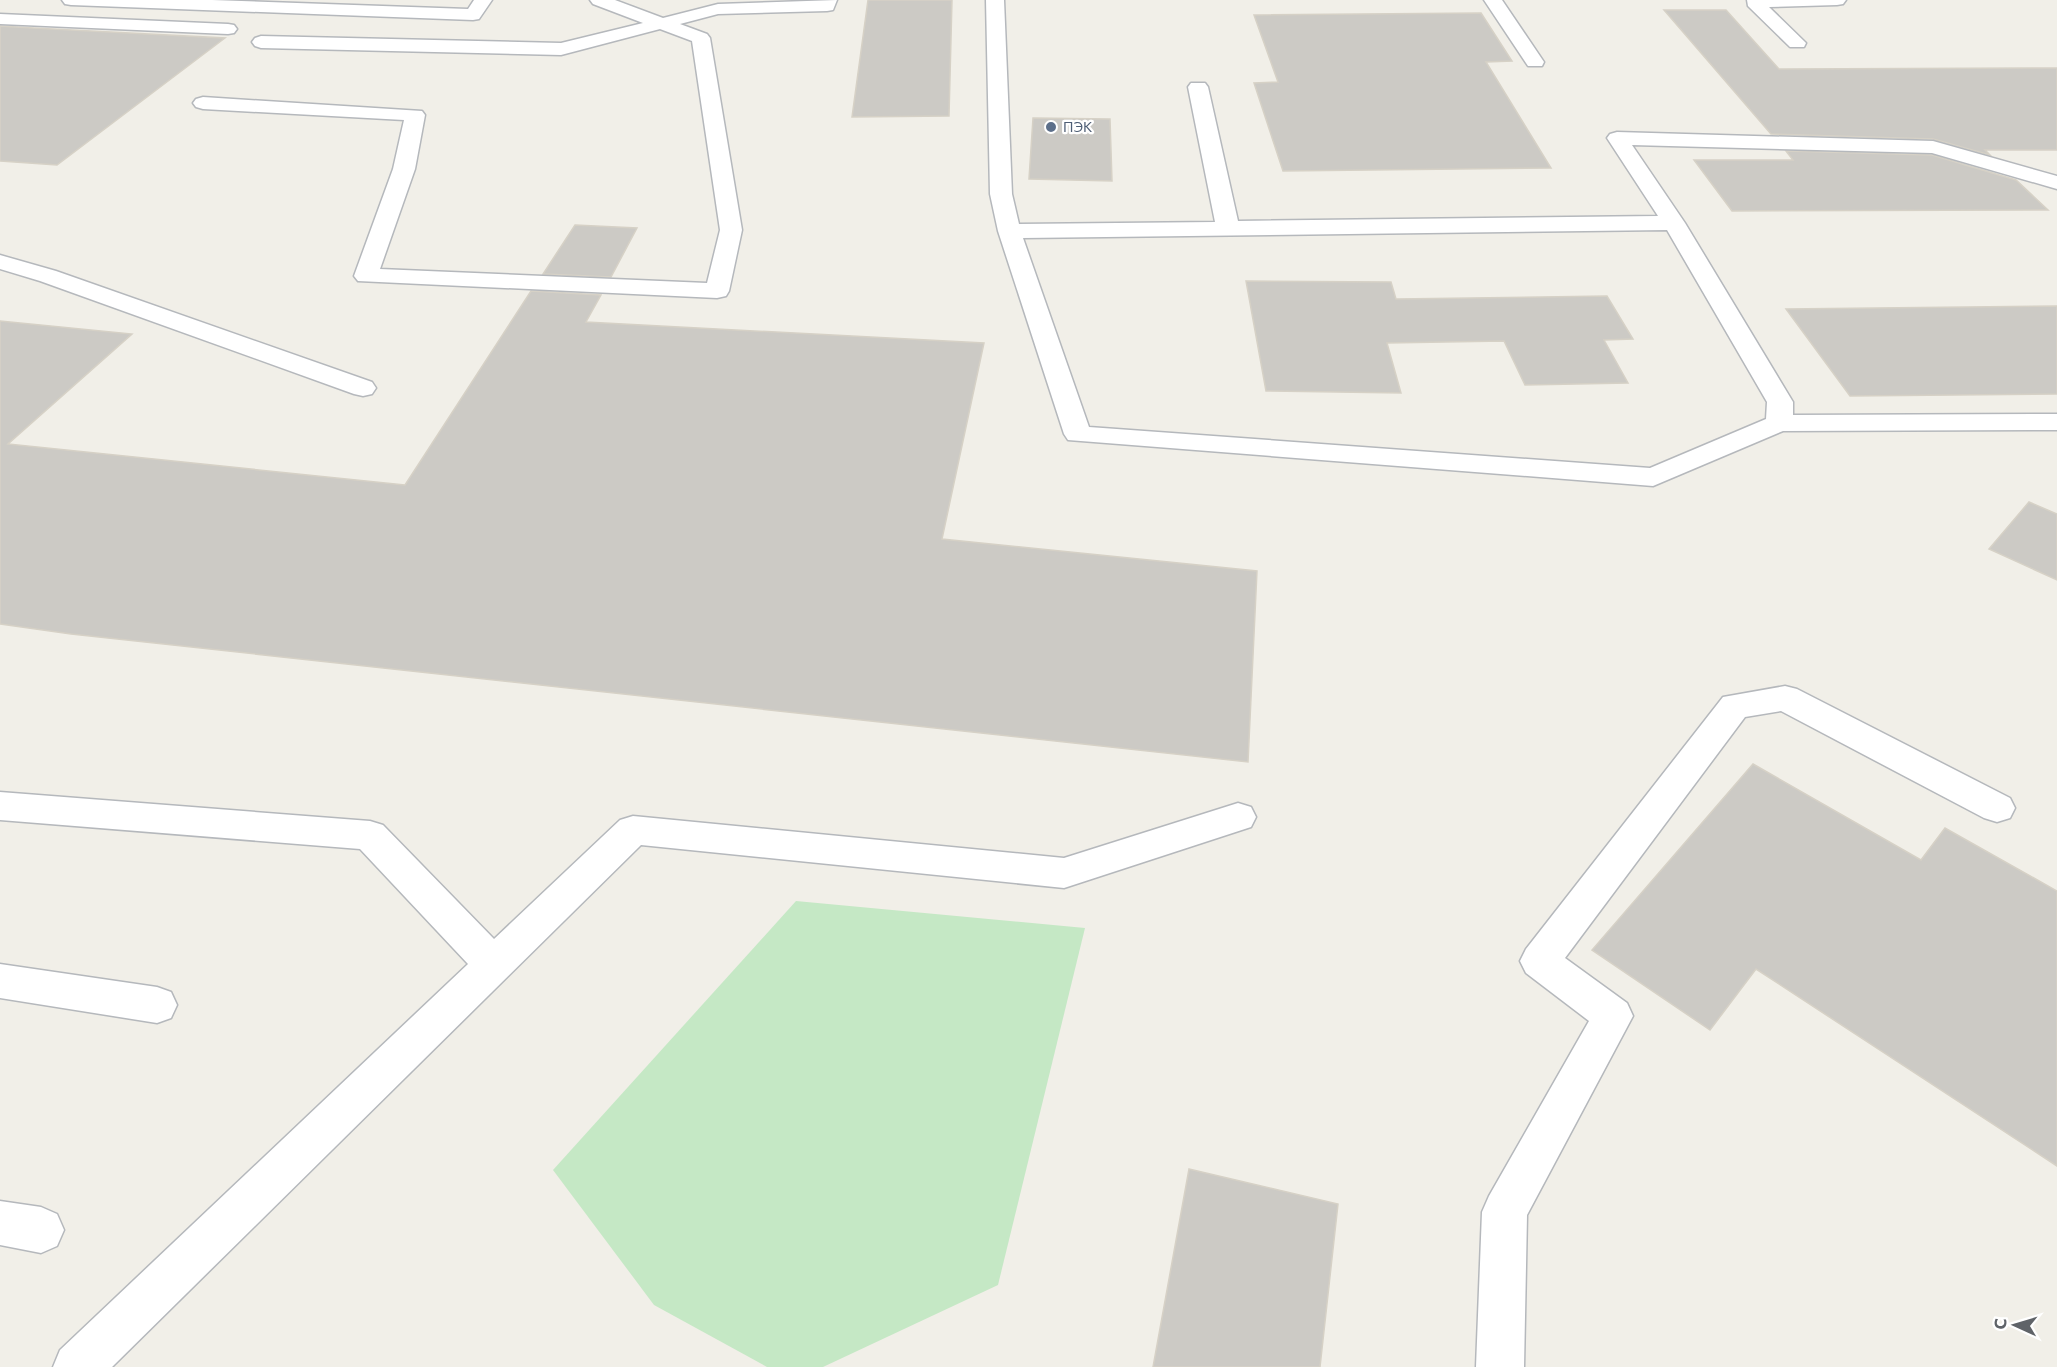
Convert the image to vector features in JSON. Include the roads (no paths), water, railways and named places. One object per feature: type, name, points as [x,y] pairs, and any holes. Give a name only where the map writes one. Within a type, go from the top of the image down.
[{"type":"lane","points":[[71,0],[473,15],[483,0]]},
{"type":"lane","points":[[203,103],[415,115],[404,169],[366,276],[717,291],[731,230],[701,38],[599,0]]},
{"type":"lane","points":[[261,42],[561,49],[659,22],[718,9],[826,6],[828,0]]},
{"type":"lane","points":[[996,0],[1000,194],[1009,231],[1078,434],[1653,477],[1779,423],[2057,422]]},
{"type":"lane","points":[[1492,0],[1535,62]]},
{"type":"lane","points":[[1797,43],[1754,2],[1837,0]]},
{"type":"lane","points":[[0,19],[228,29]]},
{"type":"lane","points":[[1198,87],[1228,228]]},
{"type":"lane","points":[[1779,423],[1780,402],[1674,223],[1617,138],[1933,147],[2057,183]]},
{"type":"lane","points":[[1009,231],[1674,223]]},
{"type":"lane","points":[[0,262],[48,276],[363,388]]},
{"type":"lane","points":[[1500,1367],[1505,1212],[1613,1016],[1540,961],[1735,706],[1785,698],[1996,808]]},
{"type":"lane","points":[[0,806],[370,835],[494,965]]},
{"type":"lane","points":[[77,1367],[633,830],[1064,873],[1238,817]]},
{"type":"lane","points":[[0,981],[157,1005]]},
{"type":"place","name":"ПЭК","points":[[1051,127]]}]
